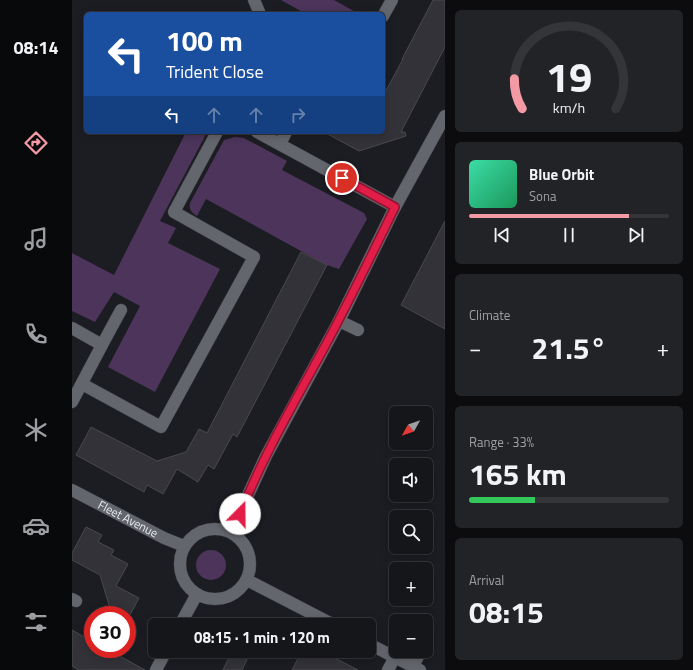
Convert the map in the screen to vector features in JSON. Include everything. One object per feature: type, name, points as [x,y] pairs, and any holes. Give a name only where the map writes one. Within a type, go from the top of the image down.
[{"type":"street","points":[[254,0],[259,12]]},
{"type":"street","points":[[385,12],[392,0]]},
{"type":"street","points":[[231,532],[266,456],[338,321],[395,207],[445,116]]},
{"type":"street","points":[[82,384],[161,427],[254,257],[174,212],[216,134]]},
{"type":"street","points":[[261,134],[395,207]]},
{"type":"street","points":[[280,144],[285,134]]},
{"type":"street","points":[[72,402],[121,310]]},
{"type":"street","points":[[338,321],[358,330]]},
{"type":"street","points":[[72,328],[102,345]]},
{"type":"street","name":"Fleet Avenue","points":[[72,490],[164,538],[184,546]]},
{"type":"street","points":[[221,529],[231,532],[240,538],[247,547],[250,558],[250,569],[247,580],[240,589],[220,599],[208,598],[197,594],[189,587],[183,578],[180,567],[184,546],[191,538],[205,530],[221,529]]},
{"type":"street","points":[[247,580],[320,618]]},
{"type":"street","points":[[184,618],[197,594]]},
{"type":"street","points":[[376,648],[389,654]]},
{"type":"street","points":[[156,670],[162,658]]},
{"type":"street","points":[[388,670],[394,658]]},
{"type":"street","points":[[397,658],[416,668],[419,658]]},
{"type":"shaded area","points":[[281,0],[334,0],[355,12],[302,12]]},
{"type":"shaded area","points":[[185,134],[205,134],[160,221],[176,228],[168,243],[220,269],[155,392],[108,367],[140,306],[114,292],[95,322],[72,311],[72,253],[114,275]]},
{"type":"shaded area","points":[[235,137],[244,138],[287,161],[282,170],[364,213],[367,219],[339,269],[327,265],[206,199],[197,216],[192,212],[190,209],[190,203],[224,140]]},
{"type":"shaded area","points":[[211,550],[217,551],[225,559],[225,571],[217,579],[211,580],[205,579],[197,571],[196,565],[197,559],[205,551]]},
{"type":"building","points":[[433,0],[445,0],[445,47],[401,132],[405,132],[406,136],[359,151],[328,134],[385,134],[385,92]]},
{"type":"building","points":[[445,221],[445,329],[401,305]]},
{"type":"building","points":[[301,252],[327,265],[237,437],[233,434],[214,469],[208,465],[198,482],[177,469],[163,494],[147,485],[144,492],[76,455],[91,427],[157,461],[186,452],[199,429],[207,433]]},
{"type":"building","points":[[86,527],[102,535],[98,542],[114,550],[111,555],[128,564],[116,586],[139,598],[135,606],[108,606],[100,575],[72,560],[72,553]]},
{"type":"building","points":[[72,630],[84,637],[84,658],[123,658],[145,670],[79,670],[72,666]]},
{"type":"building","points":[[229,658],[248,658],[242,670],[223,670]]},
{"type":"building","points":[[298,658],[335,658],[358,670],[292,670]]},
{"type":"route","points":[[240,514],[251,486],[266,456],[338,321],[395,207],[342,178]]}]
